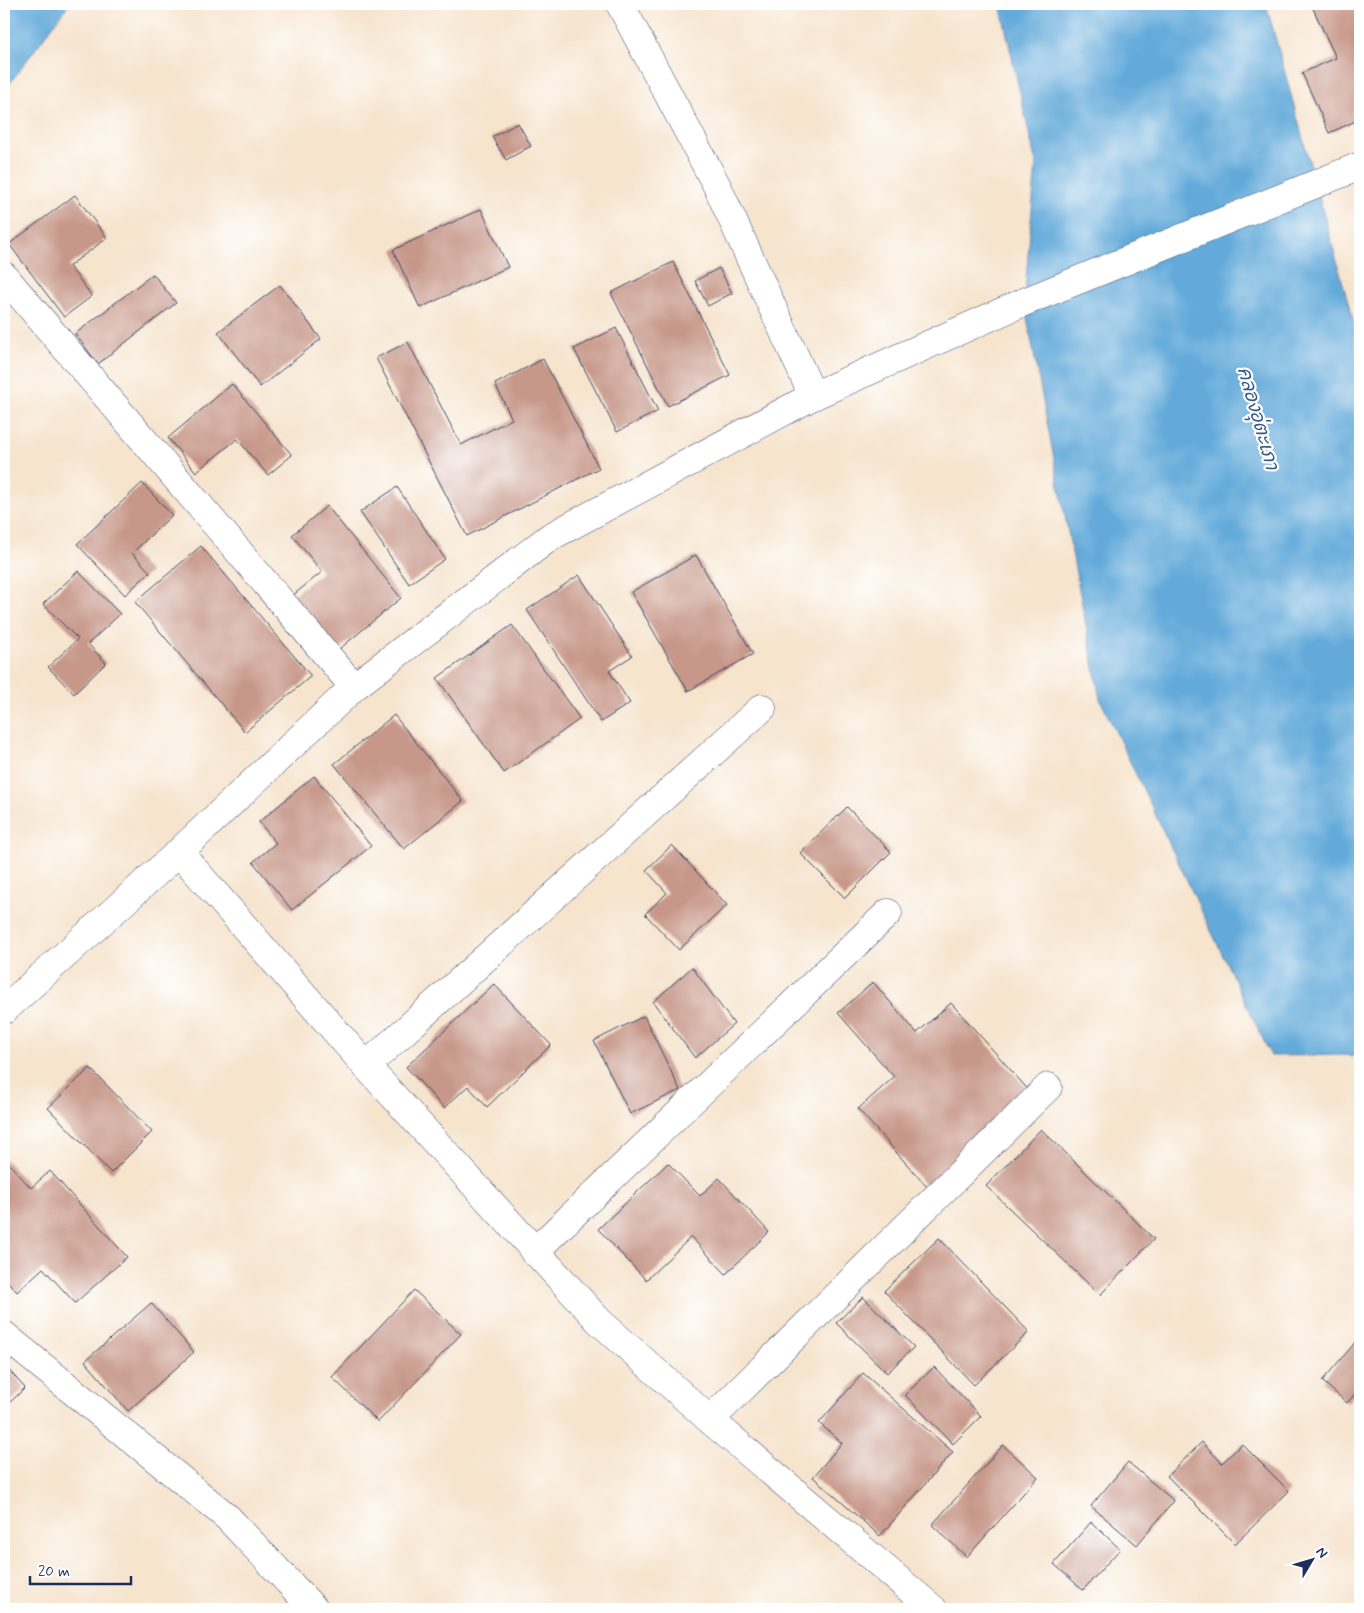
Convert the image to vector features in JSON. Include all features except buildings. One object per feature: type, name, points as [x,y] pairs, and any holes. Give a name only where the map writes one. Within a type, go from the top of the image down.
[{"type":"street","points":[[620,4],[717,186],[813,396]]},
{"type":"street","points":[[4,1010],[179,852],[354,687],[550,537],[813,396],[1024,302],[1352,169]]},
{"type":"street","points":[[4,276],[354,687]]},
{"type":"street","points":[[366,1066],[762,708]]},
{"type":"street","points":[[179,852],[366,1066],[599,1322],[710,1420],[933,1609]]},
{"type":"street","points":[[534,1252],[888,914]]},
{"type":"street","points":[[710,1420],[1048,1087]]},
{"type":"street","points":[[4,1335],[228,1517],[314,1609]]},
{"type":"water","points":[[4,4],[69,4],[4,91]]},
{"type":"water","name":"คลองอุ่ตะเภา","points":[[1000,4],[1266,4],[1353,320],[1360,402],[1360,1055],[1271,1056],[1100,699],[1024,302],[1036,164]]}]
